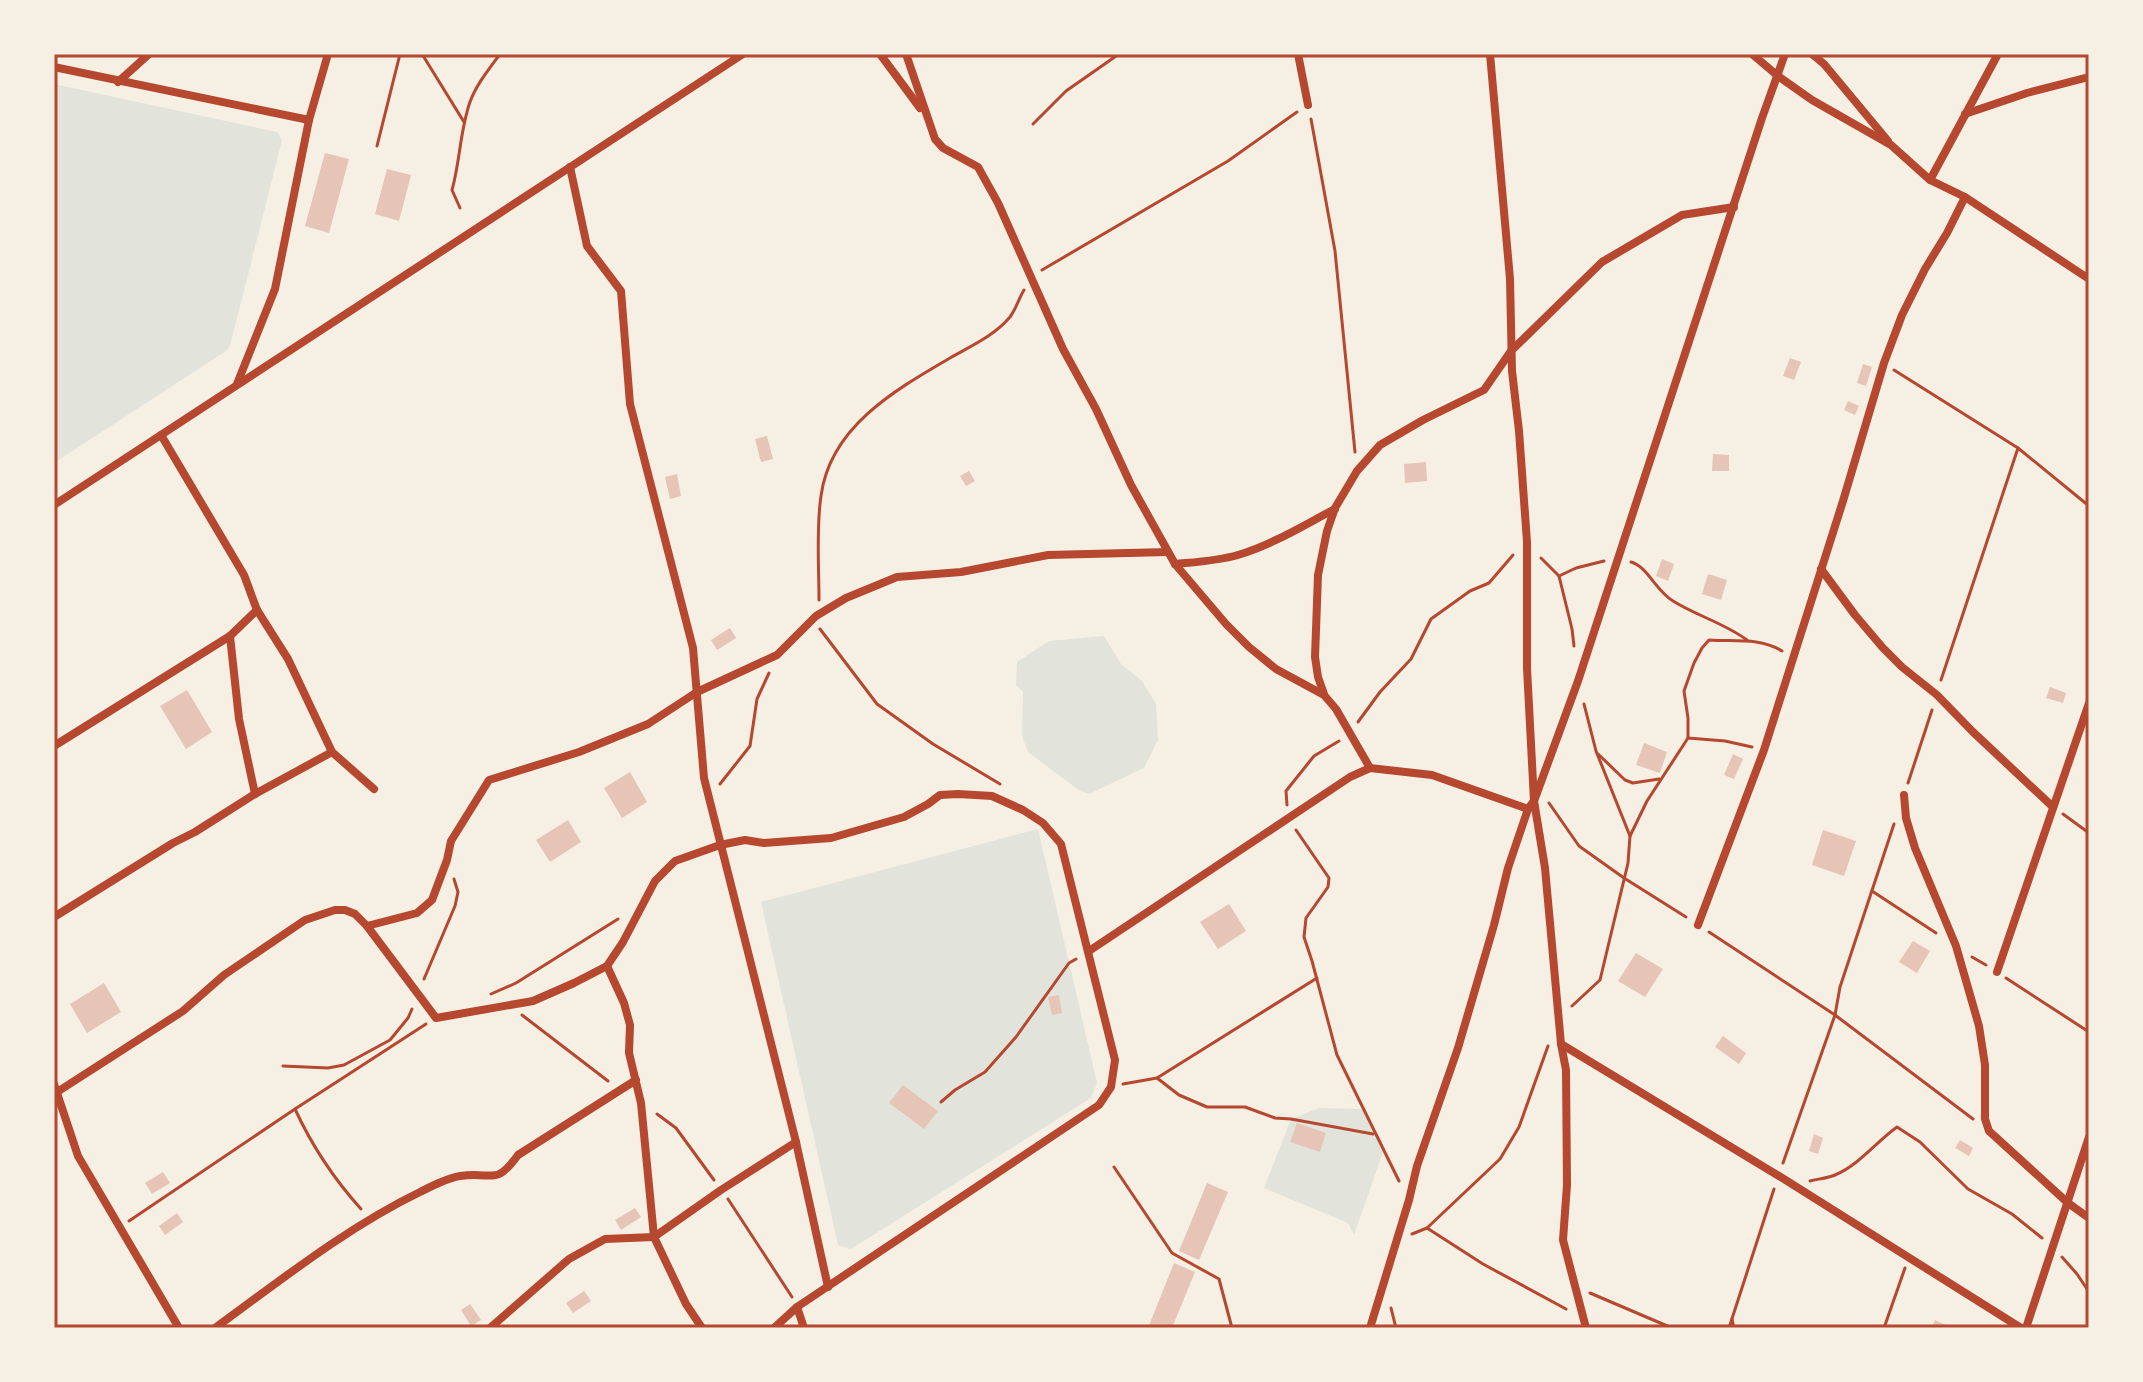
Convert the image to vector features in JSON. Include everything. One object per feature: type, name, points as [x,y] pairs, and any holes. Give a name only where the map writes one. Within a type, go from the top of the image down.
[{"type":"street","points":[[118,82],[149,54]]},
{"type":"street","points":[[237,385],[275,289],[309,120],[328,54]]},
{"type":"street","points":[[54,505],[743,54]]},
{"type":"street","points":[[880,54],[925,114]]},
{"type":"street","points":[[906,54],[935,139],[943,148],[978,167],[998,203],[1063,349],[1096,409],[1131,485],[1175,564],[1249,647],[1276,669],[1324,695],[1336,709],[1370,768]]},
{"type":"street","points":[[1298,54],[1308,105]]},
{"type":"street","points":[[1490,54],[1510,279],[1511,351],[1527,542],[1527,668],[1534,801],[1545,868],[1566,1070],[1567,1185],[1563,1240],[1586,1328]]},
{"type":"street","points":[[1752,54],[1812,100],[1891,145]]},
{"type":"street","points":[[1370,1328],[1417,1166],[1458,1048],[1508,868],[1578,681],[1785,54]]},
{"type":"street","points":[[1812,54],[1824,64],[1891,145],[1930,180],[1965,197],[2089,279]]},
{"type":"street","points":[[1930,180],[1998,54]]},
{"type":"street","points":[[54,67],[309,120]]},
{"type":"street","points":[[1965,114],[2089,77]]},
{"type":"street","points":[[570,167],[587,246],[621,291],[630,404],[693,648],[704,778],[796,1142],[828,1287]]},
{"type":"street","points":[[1698,925],[1764,750],[1884,363],[1919,280],[1965,197]]},
{"type":"street","points":[[1324,695],[1315,657],[1318,575],[1335,508],[1357,471],[1380,445],[1484,390],[1511,351],[1602,262],[1682,215],[1734,207]]},
{"type":"street","points":[[161,435],[244,575],[257,610],[288,659],[332,752],[374,789]]},
{"type":"street","points":[[1175,564],[1239,555],[1268,544],[1335,508]]},
{"type":"street","points":[[367,926],[417,913],[432,900],[451,841],[489,780],[579,752],[648,724],[697,692],[777,655],[814,618],[846,598],[897,577],[961,572],[1048,555],[1168,552]]},
{"type":"street","points":[[1821,569],[1883,648],[1937,695],[2053,807]]},
{"type":"street","points":[[54,746],[230,636],[257,610]]},
{"type":"street","points":[[230,636],[239,719],[255,794]]},
{"type":"street","points":[[1997,972],[2089,703]]},
{"type":"street","points":[[54,917],[255,794],[332,752]]},
{"type":"street","points":[[1089,951],[1350,777],[1370,768],[1432,775],[1528,809]]},
{"type":"street","points":[[179,1328],[78,1156],[55,1090],[183,1011],[224,975],[305,920],[335,910],[355,914],[436,1018],[509,1006],[533,1001],[607,966],[655,881],[675,861],[745,840],[764,843],[831,838],[904,817],[940,795],[992,796],[1043,823],[1061,844],[1115,1060],[1111,1087],[1099,1105],[797,1307],[774,1328]]},
{"type":"street","points":[[1904,795],[1906,818],[1915,848],[1956,946],[1979,1026],[1985,1065],[1985,1119],[1989,1131],[2068,1203],[2089,1218]]},
{"type":"street","points":[[607,966],[624,1003],[630,1025],[629,1053],[641,1103],[654,1237],[686,1304],[702,1328]]},
{"type":"street","points":[[1561,1044],[2024,1328],[2089,1137]]},
{"type":"street","points":[[215,1328],[368,1218],[423,1190],[458,1177],[500,1176],[518,1155],[636,1080]]},
{"type":"street","points":[[490,1328],[569,1259],[605,1239],[654,1237],[796,1142]]},
{"type":"street","points":[[797,1307],[804,1328]]},
{"type":"path","points":[[377,146],[400,54]]},
{"type":"path","points":[[422,54],[465,124]]},
{"type":"path","points":[[460,208],[452,190],[470,102],[500,54]]},
{"type":"path","points":[[1033,124],[1066,91],[1119,54]]},
{"type":"path","points":[[1023,810],[1010,790],[933,744],[877,704],[814,618],[819,604],[820,497],[833,458],[845,436],[866,414],[903,386],[990,336],[1012,315],[1031,276],[1228,161],[1308,105],[1335,251],[1357,471]]},
{"type":"path","points":[[1884,363],[2018,448],[2089,506]]},
{"type":"path","points":[[1904,795],[2018,448]]},
{"type":"path","points":[[1409,1200],[1337,1055],[1304,937],[1306,918],[1328,887],[1329,878],[1288,818],[1286,791],[1314,756],[1350,734],[1380,692],[1411,659],[1431,619],[1470,591],[1489,583],[1527,542]]},
{"type":"path","points":[[1559,576],[1576,568],[1617,560],[1636,563],[1670,600],[1732,629],[1747,640]]},
{"type":"path","points":[[1559,1018],[1600,980],[1628,863],[1630,836],[1660,778],[1688,738],[1684,691],[1702,648],[1709,640],[1747,640],[1779,649],[1792,661]]},
{"type":"path","points":[[709,797],[750,746],[757,699],[777,655]]},
{"type":"path","points":[[1688,738],[1725,741],[1764,750]]},
{"type":"path","points":[[1596,751],[1625,780],[1633,783],[1660,778]]},
{"type":"path","points":[[1541,780],[1556,816],[1579,846],[1835,1015],[1989,1131]]},
{"type":"path","points":[[2053,807],[2089,833]]},
{"type":"path","points":[[1731,1328],[1783,1178],[1835,1015],[1840,987],[1895,823]]},
{"type":"path","points":[[1872,891],[2089,1032]]},
{"type":"path","points":[[489,995],[516,983],[625,914]]},
{"type":"path","points":[[941,1102],[985,1072],[1016,1037],[1069,963],[1089,951]]},
{"type":"path","points":[[1111,1087],[1157,1078],[1317,978]]},
{"type":"path","points":[[509,1006],[620,1090]]},
{"type":"path","points":[[119,1228],[436,1018]]},
{"type":"path","points":[[1397,1240],[1427,1228],[1500,1159],[1519,1127],[1549,1043]]},
{"type":"path","points":[[1157,1078],[1179,1095],[1207,1107],[1245,1107],[1275,1118],[1375,1134]]},
{"type":"path","points":[[641,1103],[676,1128],[790,1293]]},
{"type":"path","points":[[295,1109],[335,1180],[368,1218]]},
{"type":"path","points":[[1783,1178],[1805,1182],[1835,1175],[1853,1165],[1897,1127],[1920,1142],[1968,1189],[2012,1214],[2053,1247],[2089,1292]]},
{"type":"path","points":[[1114,1167],[1172,1253],[1219,1279],[1232,1328]]},
{"type":"path","points":[[1427,1228],[1483,1264],[1573,1312]]},
{"type":"path","points":[[1884,1328],[1909,1257]]},
{"type":"path","points":[[1575,1287],[1672,1328]]},
{"type":"shaded area","points":[[54,84],[277,132],[282,140],[230,346],[54,463]]},
{"type":"shaded area","points":[[1104,636],[1121,664],[1142,681],[1156,704],[1158,740],[1144,768],[1089,794],[1080,791],[1028,752],[1022,736],[1023,692],[1016,685],[1017,662],[1049,641]]},
{"type":"shaded area","points":[[1038,829],[1097,1083],[1091,1098],[851,1249],[838,1245],[761,902]]},
{"type":"shaded area","points":[[1319,1108],[1363,1109],[1383,1152],[1354,1235],[1348,1223],[1264,1188],[1291,1119]]},
{"type":"building","points":[[325,153],[349,159],[329,233],[305,226]]},
{"type":"building","points":[[387,169],[411,175],[399,221],[375,214]]},
{"type":"building","points":[[1790,358],[1801,362],[1794,380],[1783,376]]},
{"type":"building","points":[[1863,364],[1872,367],[1866,386],[1857,383]]},
{"type":"building","points":[[1848,401],[1859,406],[1855,415],[1844,410]]},
{"type":"building","points":[[767,436],[773,459],[761,462],[755,439]]},
{"type":"building","points":[[1713,454],[1729,455],[1729,471],[1712,471]]},
{"type":"building","points":[[1426,462],[1427,481],[1405,483],[1404,464]]},
{"type":"building","points":[[969,471],[975,481],[966,486],[960,476]]},
{"type":"building","points":[[677,474],[681,496],[670,499],[665,477]]},
{"type":"building","points":[[1662,559],[1674,564],[1668,581],[1656,576]]},
{"type":"building","points":[[1708,574],[1727,580],[1721,600],[1702,594]]},
{"type":"building","points":[[730,628],[736,638],[717,650],[711,640]]},
{"type":"building","points":[[2050,687],[2066,693],[2063,703],[2046,698]]},
{"type":"building","points":[[187,690],[212,732],[186,749],[160,706]]},
{"type":"building","points":[[1644,743],[1667,752],[1660,773],[1636,765]]},
{"type":"building","points":[[1733,754],[1743,759],[1734,779],[1724,775]]},
{"type":"building","points":[[630,772],[647,802],[622,818],[604,788]]},
{"type":"building","points":[[568,820],[581,842],[550,862],[536,840]]},
{"type":"building","points":[[1823,830],[1856,841],[1844,876],[1812,865]]},
{"type":"building","points":[[1229,904],[1246,931],[1218,949],[1200,922]]},
{"type":"building","points":[[1913,941],[1930,951],[1917,973],[1899,962]]},
{"type":"building","points":[[1636,953],[1663,969],[1645,997],[1618,981]]},
{"type":"building","points":[[104,983],[121,1012],[87,1033],[70,1004]]},
{"type":"building","points":[[1059,995],[1062,1013],[1052,1015],[1048,997]]},
{"type":"building","points":[[1723,1036],[1746,1053],[1739,1064],[1715,1047]]},
{"type":"building","points":[[903,1085],[938,1111],[924,1129],[889,1103]]},
{"type":"building","points":[[1297,1123],[1326,1133],[1320,1152],[1290,1142]]},
{"type":"building","points":[[1814,1134],[1823,1138],[1818,1154],[1809,1151]]},
{"type":"building","points":[[1960,1140],[1973,1148],[1969,1156],[1955,1148]]},
{"type":"building","points":[[163,1172],[170,1183],[152,1194],[145,1183]]},
{"type":"building","points":[[1207,1183],[1228,1192],[1199,1260],[1179,1251]]},
{"type":"building","points":[[635,1208],[641,1217],[621,1230],[615,1220]]},
{"type":"building","points":[[177,1213],[183,1222],[165,1235],[159,1226]]},
{"type":"building","points":[[1174,1263],[1195,1272],[1172,1328],[1148,1328]]},
{"type":"building","points":[[584,1291],[591,1301],[573,1313],[566,1303]]},
{"type":"building","points":[[470,1304],[481,1320],[471,1326],[461,1310]]},
{"type":"building","points":[[1935,1320],[1946,1325],[1945,1328],[1932,1328]]}]
